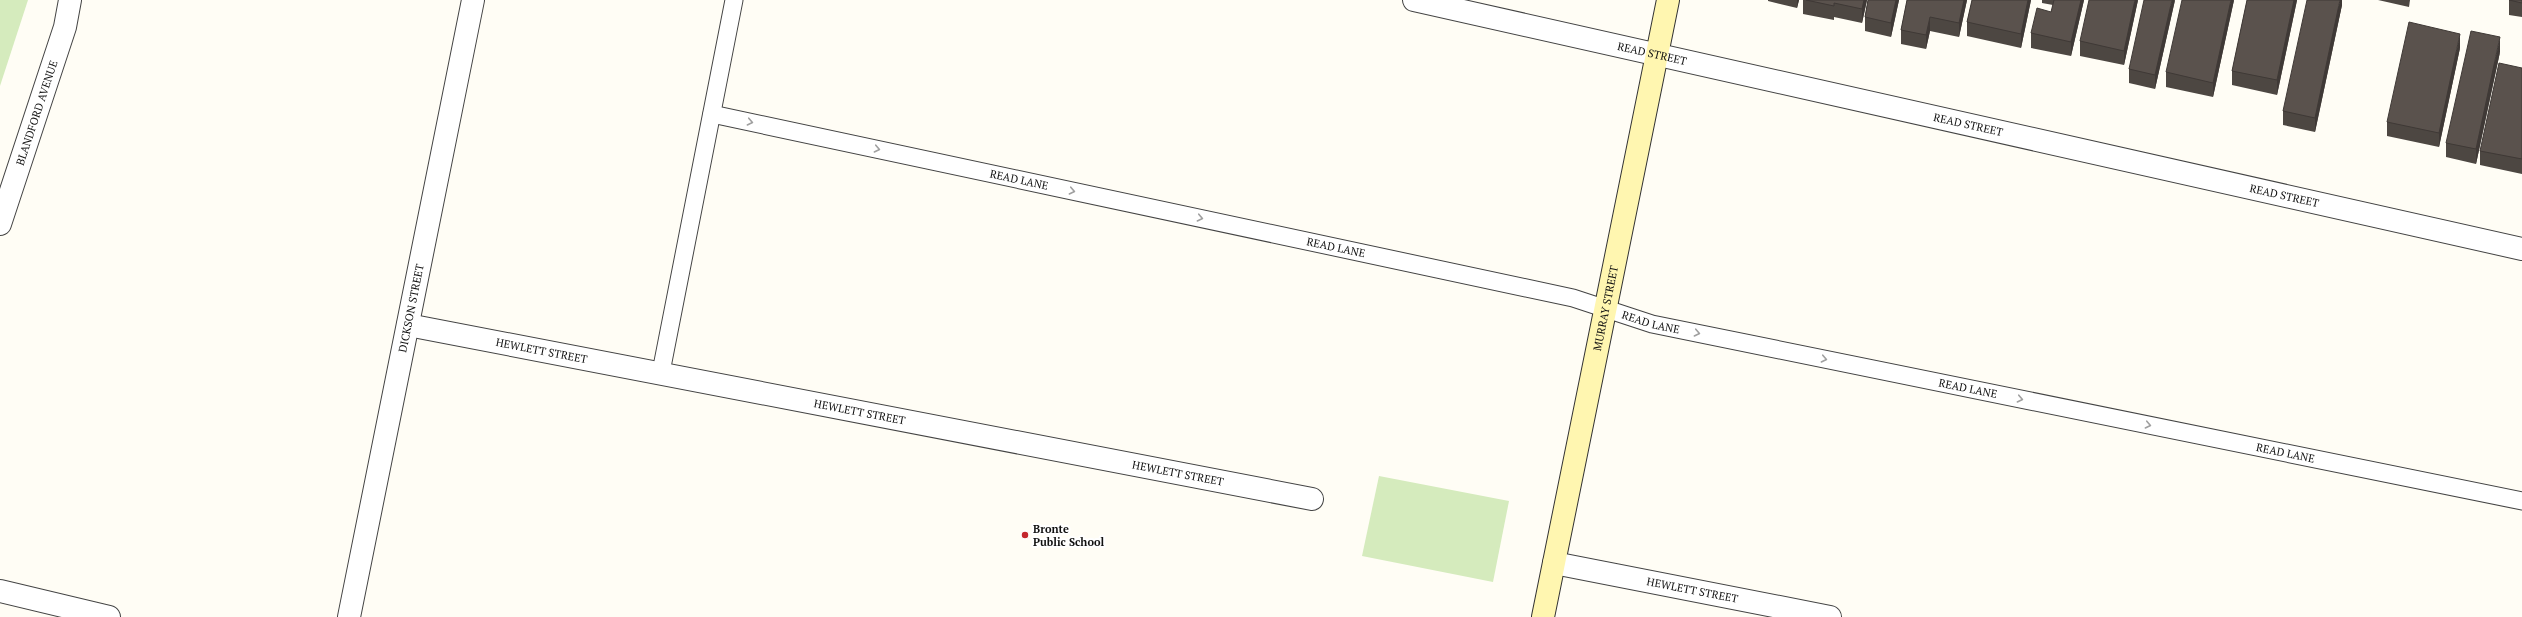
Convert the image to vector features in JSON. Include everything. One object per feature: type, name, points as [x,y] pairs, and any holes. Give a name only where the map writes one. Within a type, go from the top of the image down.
[{"type":"main road","name":"MURRAY STREET","points":[[1544,617],[1656,53],[1668,0]]},
{"type":"street","name":"BLANDFORD AVENUE","points":[[0,224],[65,27],[70,0]]},
{"type":"street","name":"DICKSON STREET","points":[[349,617],[473,0]]},
{"type":"street","name":"READ STREET","points":[[1414,0],[1656,53],[2522,249]]},
{"type":"street","name":"HEWLETT STREET","points":[[408,325],[660,372],[1312,499]]},
{"type":"street","name":"HEWLETT STREET","points":[[1554,563],[1830,617]]},
{"type":"street","points":[[0,591],[110,617]]},
{"type":"lane","points":[[660,372],[734,0]]},
{"type":"lane","name":"READ LANE","points":[[712,114],[1573,298],[1652,324],[2522,501]]},
{"type":"green space","points":[[0,0],[28,0],[0,86]]},
{"type":"green space","points":[[1379,476],[1509,501],[1493,582],[1362,556]]},
{"type":"building","points":[[1806,0],[1864,0],[1862,9],[1834,3],[1834,6]]},
{"type":"building","points":[[1868,0],[1896,0],[1891,23],[1865,17]]},
{"type":"building","points":[[1907,0],[1964,0],[1959,23],[1930,17],[1926,35],[1901,30]]},
{"type":"building","points":[[1972,0],[2028,0],[2021,34],[1967,22]]},
{"type":"building","points":[[2054,0],[2081,0],[2071,42],[2031,33],[2037,8],[2051,12]]},
{"type":"building","points":[[2089,0],[2135,0],[2124,51],[2080,41]]},
{"type":"building","points":[[2144,0],[2172,0],[2155,75],[2129,69]]},
{"type":"building","points":[[2182,0],[2231,0],[2213,83],[2166,72]]},
{"type":"building","points":[[2247,0],[2294,0],[2277,80],[2232,71]]},
{"type":"building","points":[[2307,0],[2340,0],[2315,118],[2283,111]]},
{"type":"building","points":[[2509,0],[2522,0],[2522,3]]},
{"type":"building","points":[[2409,22],[2460,34],[2439,133],[2387,122]]},
{"type":"building","points":[[2471,31],[2500,37],[2476,149],[2446,143]]},
{"type":"building","points":[[2499,63],[2522,68],[2522,159],[2480,151]]},
{"type":"place","name":"Bronte Public School","points":[[1025,535]]}]
